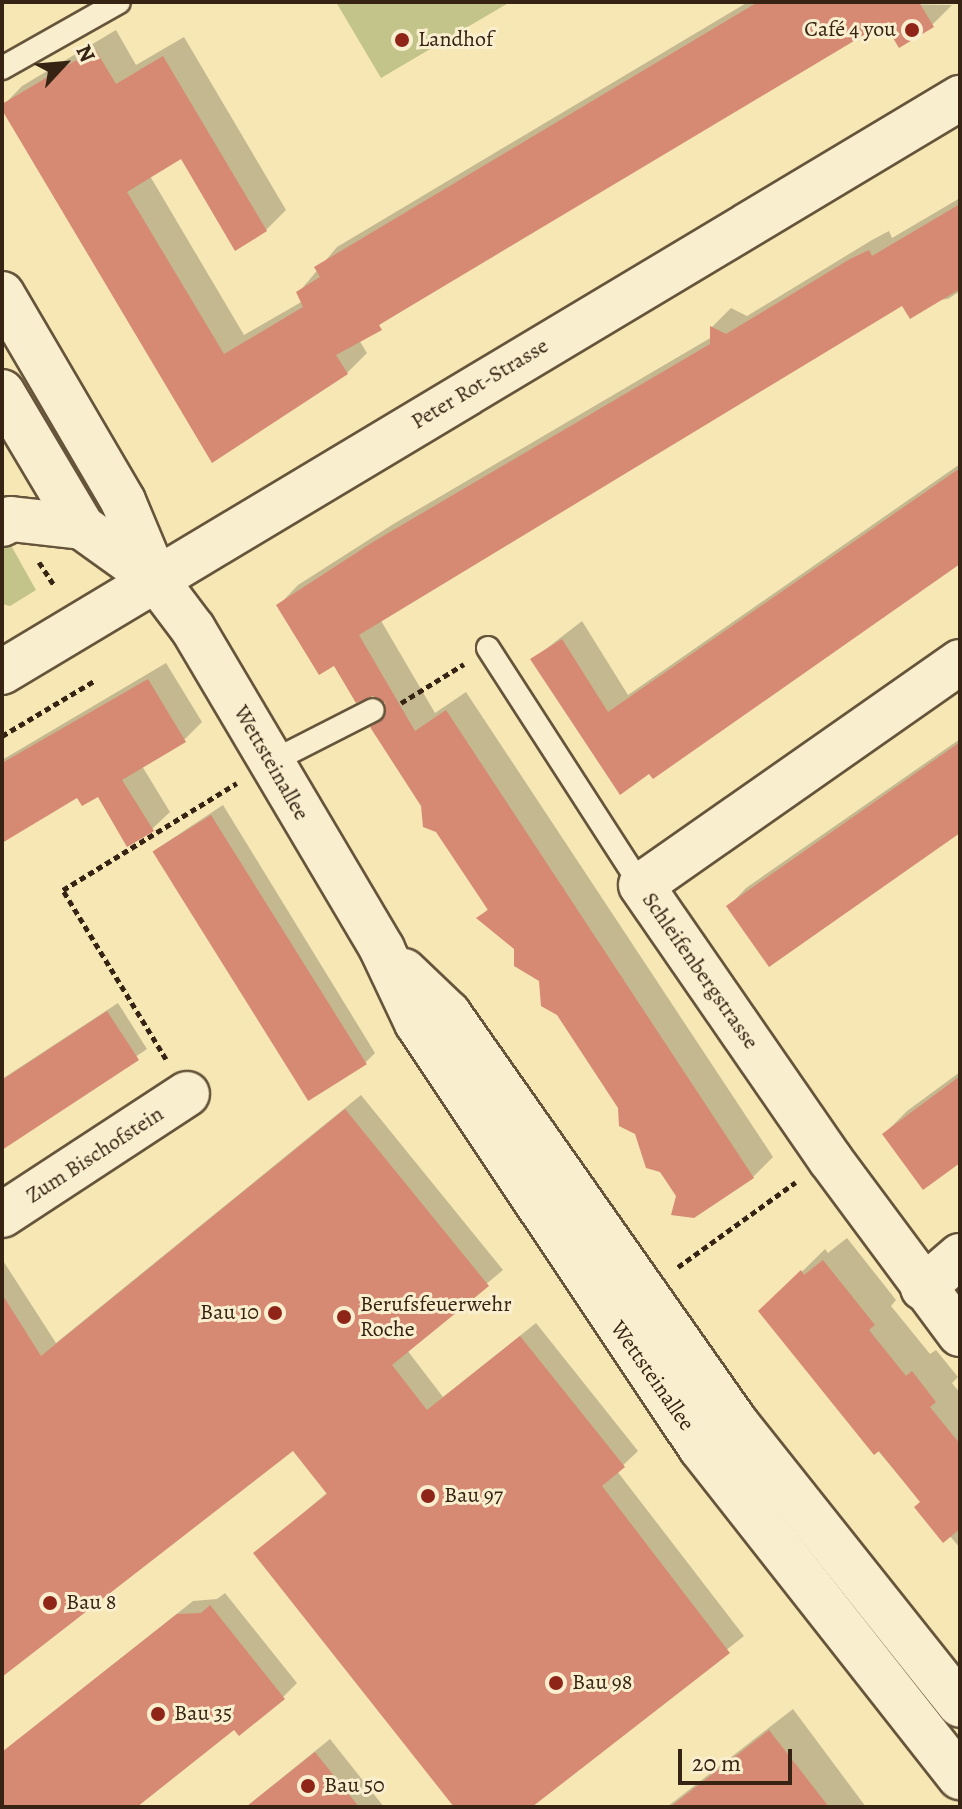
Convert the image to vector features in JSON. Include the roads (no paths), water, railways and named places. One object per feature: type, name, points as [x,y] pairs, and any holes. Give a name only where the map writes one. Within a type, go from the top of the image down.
[{"type":"main road","name":"Peter Rot-Strasse","points":[[2,672],[960,98]]},
{"type":"main road","name":"Wettsteinallee","points":[[2,294],[123,501],[156,580],[193,629],[382,949],[417,1023],[701,1448],[960,1777]]},
{"type":"main road","name":"Wettsteinallee","points":[[2,392],[82,527],[156,580]]},
{"type":"main road","points":[[2,524],[11,519],[82,527]]},
{"type":"main road","name":"Schleifenbergstrasse","points":[[960,662],[641,885],[830,1159],[960,1334]]},
{"type":"main road","name":"Wettsteinallee","points":[[382,949],[448,1013],[736,1423],[960,1705]]},
{"type":"main road","name":"Zum Bischofstein","points":[[2,1215],[187,1094]]},
{"type":"main road","points":[[923,1288],[960,1256]]},
{"type":"lane","points":[[2,68],[119,2]]},
{"type":"lane","points":[[488,648],[641,885]]},
{"type":"lane","points":[[271,762],[373,710]]},
{"type":"place","name":"Café 4 you","points":[[912,30]]},
{"type":"place","name":"Landhof","points":[[402,40]]},
{"type":"place","name":"Bau 10","points":[[275,1313]]},
{"type":"place","name":"Berufsfeuerwehr Roche","points":[[344,1317]]},
{"type":"place","name":"Bau 97","points":[[428,1496]]},
{"type":"place","name":"Bau 8","points":[[50,1603]]},
{"type":"place","name":"Bau 98","points":[[556,1683]]},
{"type":"place","name":"Bau 35","points":[[158,1714]]},
{"type":"place","name":"Bau 50","points":[[308,1786]]}]
